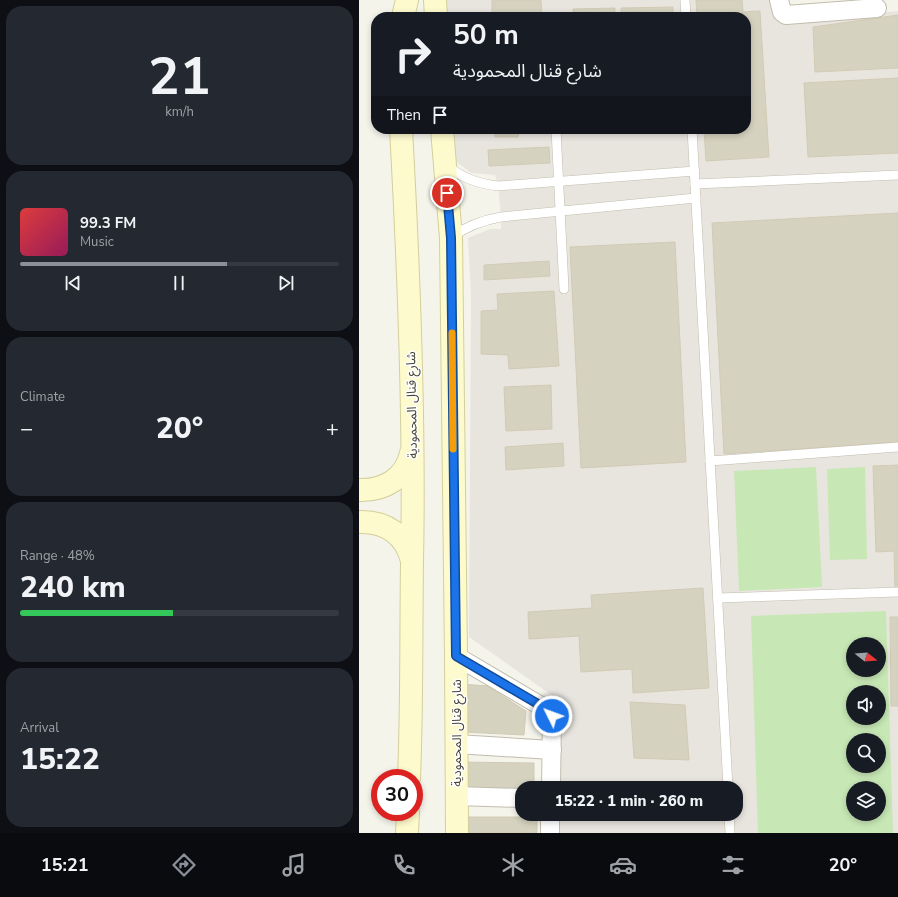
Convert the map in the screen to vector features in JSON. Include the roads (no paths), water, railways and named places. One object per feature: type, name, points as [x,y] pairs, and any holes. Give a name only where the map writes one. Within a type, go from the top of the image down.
[{"type":"main road","points":[[390,0],[392,12]]},
{"type":"main road","points":[[404,12],[407,0]]},
{"type":"main road","points":[[435,0],[436,12]]},
{"type":"main road","name":"شارع قنال المحمودية","points":[[401,134],[409,316],[412,448],[412,658],[409,769]]},
{"type":"main road","name":"شارع قنال المحمودية","points":[[442,134],[451,238],[457,833]]},
{"type":"main road","points":[[359,490],[377,489],[394,481],[406,466],[410,458],[412,448]]},
{"type":"main road","points":[[359,522],[376,523],[393,531],[406,545],[412,562]]},
{"type":"main road","points":[[407,833],[408,821]]},
{"type":"street","points":[[779,0],[783,13],[786,15],[877,8]]},
{"type":"street","points":[[456,656],[549,710],[552,714],[551,781]]},
{"type":"street","points":[[456,744],[552,750]]},
{"type":"street","points":[[456,796],[515,798]]},
{"type":"street","points":[[550,821],[550,833]]},
{"type":"lane","points":[[685,0],[686,12]]},
{"type":"lane","points":[[556,134],[564,289]]},
{"type":"lane","points":[[693,134],[728,781]]},
{"type":"lane","points":[[445,164],[464,178],[486,185],[510,185],[559,180],[695,171]]},
{"type":"lane","points":[[695,184],[898,175]]},
{"type":"lane","points":[[451,238],[469,226],[490,219],[696,198]]},
{"type":"lane","points":[[710,461],[898,447]]},
{"type":"lane","points":[[718,598],[898,592]]},
{"type":"lane","points":[[729,821],[730,833]]}]
